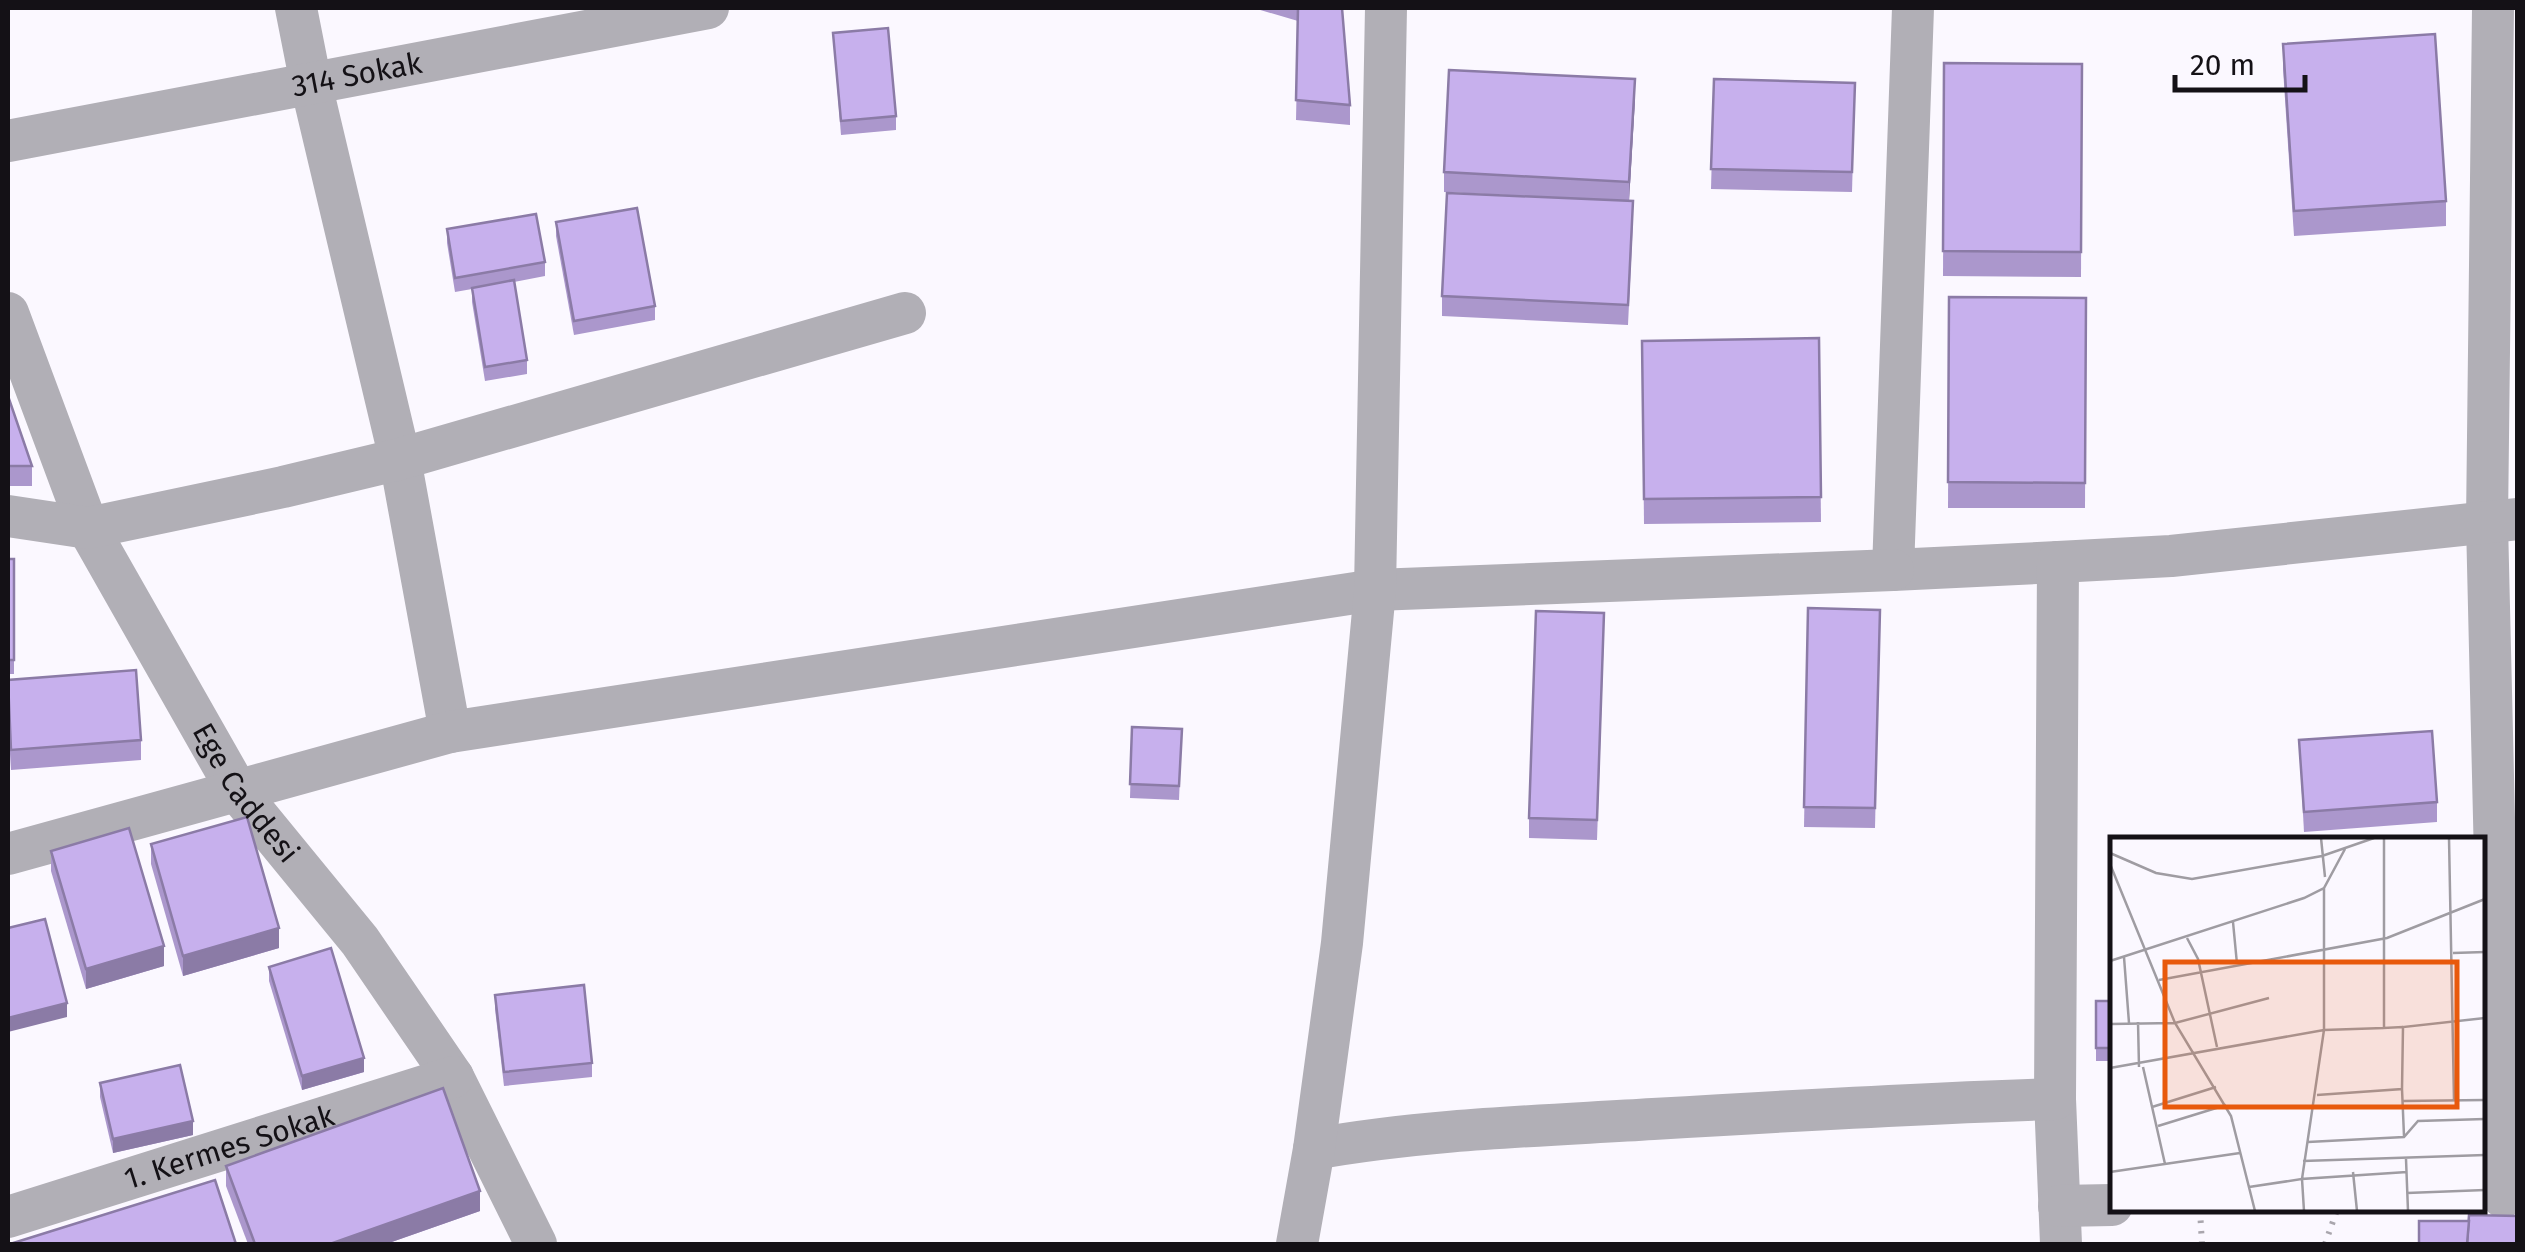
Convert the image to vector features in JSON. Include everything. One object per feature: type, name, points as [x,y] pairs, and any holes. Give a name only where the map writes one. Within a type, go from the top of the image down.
[{"type":"street","points":[[296,8],[400,458],[450,732]]},
{"type":"street","name":"314 Sokak","points":[[8,141],[311,84],[627,15],[708,8]]},
{"type":"street","points":[[1297,1244],[1342,943],[1375,590],[1386,8]]},
{"type":"street","points":[[1893,570],[1913,8]]},
{"type":"street","points":[[2493,8],[2502,521],[2501,1197]]},
{"type":"street","name":"Ege Caddesi","points":[[8,313],[88,528],[238,792],[360,941],[453,1077],[529,1243]]},
{"type":"street","points":[[8,516],[88,528],[283,487],[400,458],[905,313]]},
{"type":"street","points":[[8,854],[450,732],[1375,590],[2170,556],[2502,521]]},
{"type":"street","points":[[2058,562],[2055,1099],[2060,1225],[2110,1206]]},
{"type":"street","name":"1. Kermes Sokak","points":[[8,1217],[453,1077]]},
{"type":"street","points":[[1314,1148],[1496,1126],[1847,1106],[2055,1099]]},
{"type":"path","points":[[2200,1212],[2202,1244]]},
{"type":"path","points":[[2325,1244],[2336,1212]]},
{"type":"building","points":[[1298,8],[1342,8],[1350,105],[1296,100]]},
{"type":"building","points":[[888,28],[896,116],[841,121],[833,33]]},
{"type":"building","points":[[2435,34],[2446,201],[2294,211],[2283,44]]},
{"type":"building","points":[[1944,63],[2082,64],[2081,252],[1943,251]]},
{"type":"building","points":[[1449,70],[1635,79],[1629,182],[1444,172]]},
{"type":"building","points":[[1714,79],[1855,83],[1852,172],[1711,169]]},
{"type":"building","points":[[1447,193],[1633,201],[1628,305],[1442,296]]},
{"type":"building","points":[[637,208],[655,306],[574,321],[556,222]]},
{"type":"building","points":[[536,214],[545,262],[455,278],[447,229]]},
{"type":"building","points":[[514,280],[527,360],[485,367],[472,288]]},
{"type":"building","points":[[1949,297],[2086,298],[2085,483],[1948,482]]},
{"type":"building","points":[[1819,338],[1821,497],[1644,499],[1642,341]]},
{"type":"building","points":[[8,396],[32,466],[8,466]]},
{"type":"building","points":[[8,559],[14,559],[14,660],[8,660]]},
{"type":"building","points":[[1808,608],[1880,610],[1875,808],[1804,807]]},
{"type":"building","points":[[1536,611],[1604,613],[1597,820],[1529,818]]},
{"type":"building","points":[[136,670],[141,740],[11,750],[8,680]]},
{"type":"building","points":[[1132,727],[1182,729],[1179,786],[1130,784]]},
{"type":"building","points":[[2432,731],[2437,802],[2304,812],[2299,740]]},
{"type":"building","points":[[247,817],[279,928],[183,956],[151,844]]},
{"type":"building","points":[[129,828],[164,946],[86,969],[51,851]]},
{"type":"building","points":[[45,919],[67,1003],[8,1018],[8,928]]},
{"type":"building","points":[[331,948],[364,1058],[302,1076],[269,967]]},
{"type":"building","points":[[584,985],[592,1063],[504,1072],[495,995]]},
{"type":"building","points":[[2096,1001],[2110,1001],[2110,1048],[2096,1048]]},
{"type":"building","points":[[180,1065],[193,1121],[113,1139],[100,1083]]},
{"type":"building","points":[[443,1088],[480,1191],[330,1244],[255,1244],[226,1166]]},
{"type":"building","points":[[215,1180],[236,1244],[10,1244]]},
{"type":"building","points":[[2469,1215],[2518,1216],[2518,1244],[2467,1244]]},
{"type":"building","points":[[2419,1221],[2469,1221],[2467,1244],[2419,1244]]}]
